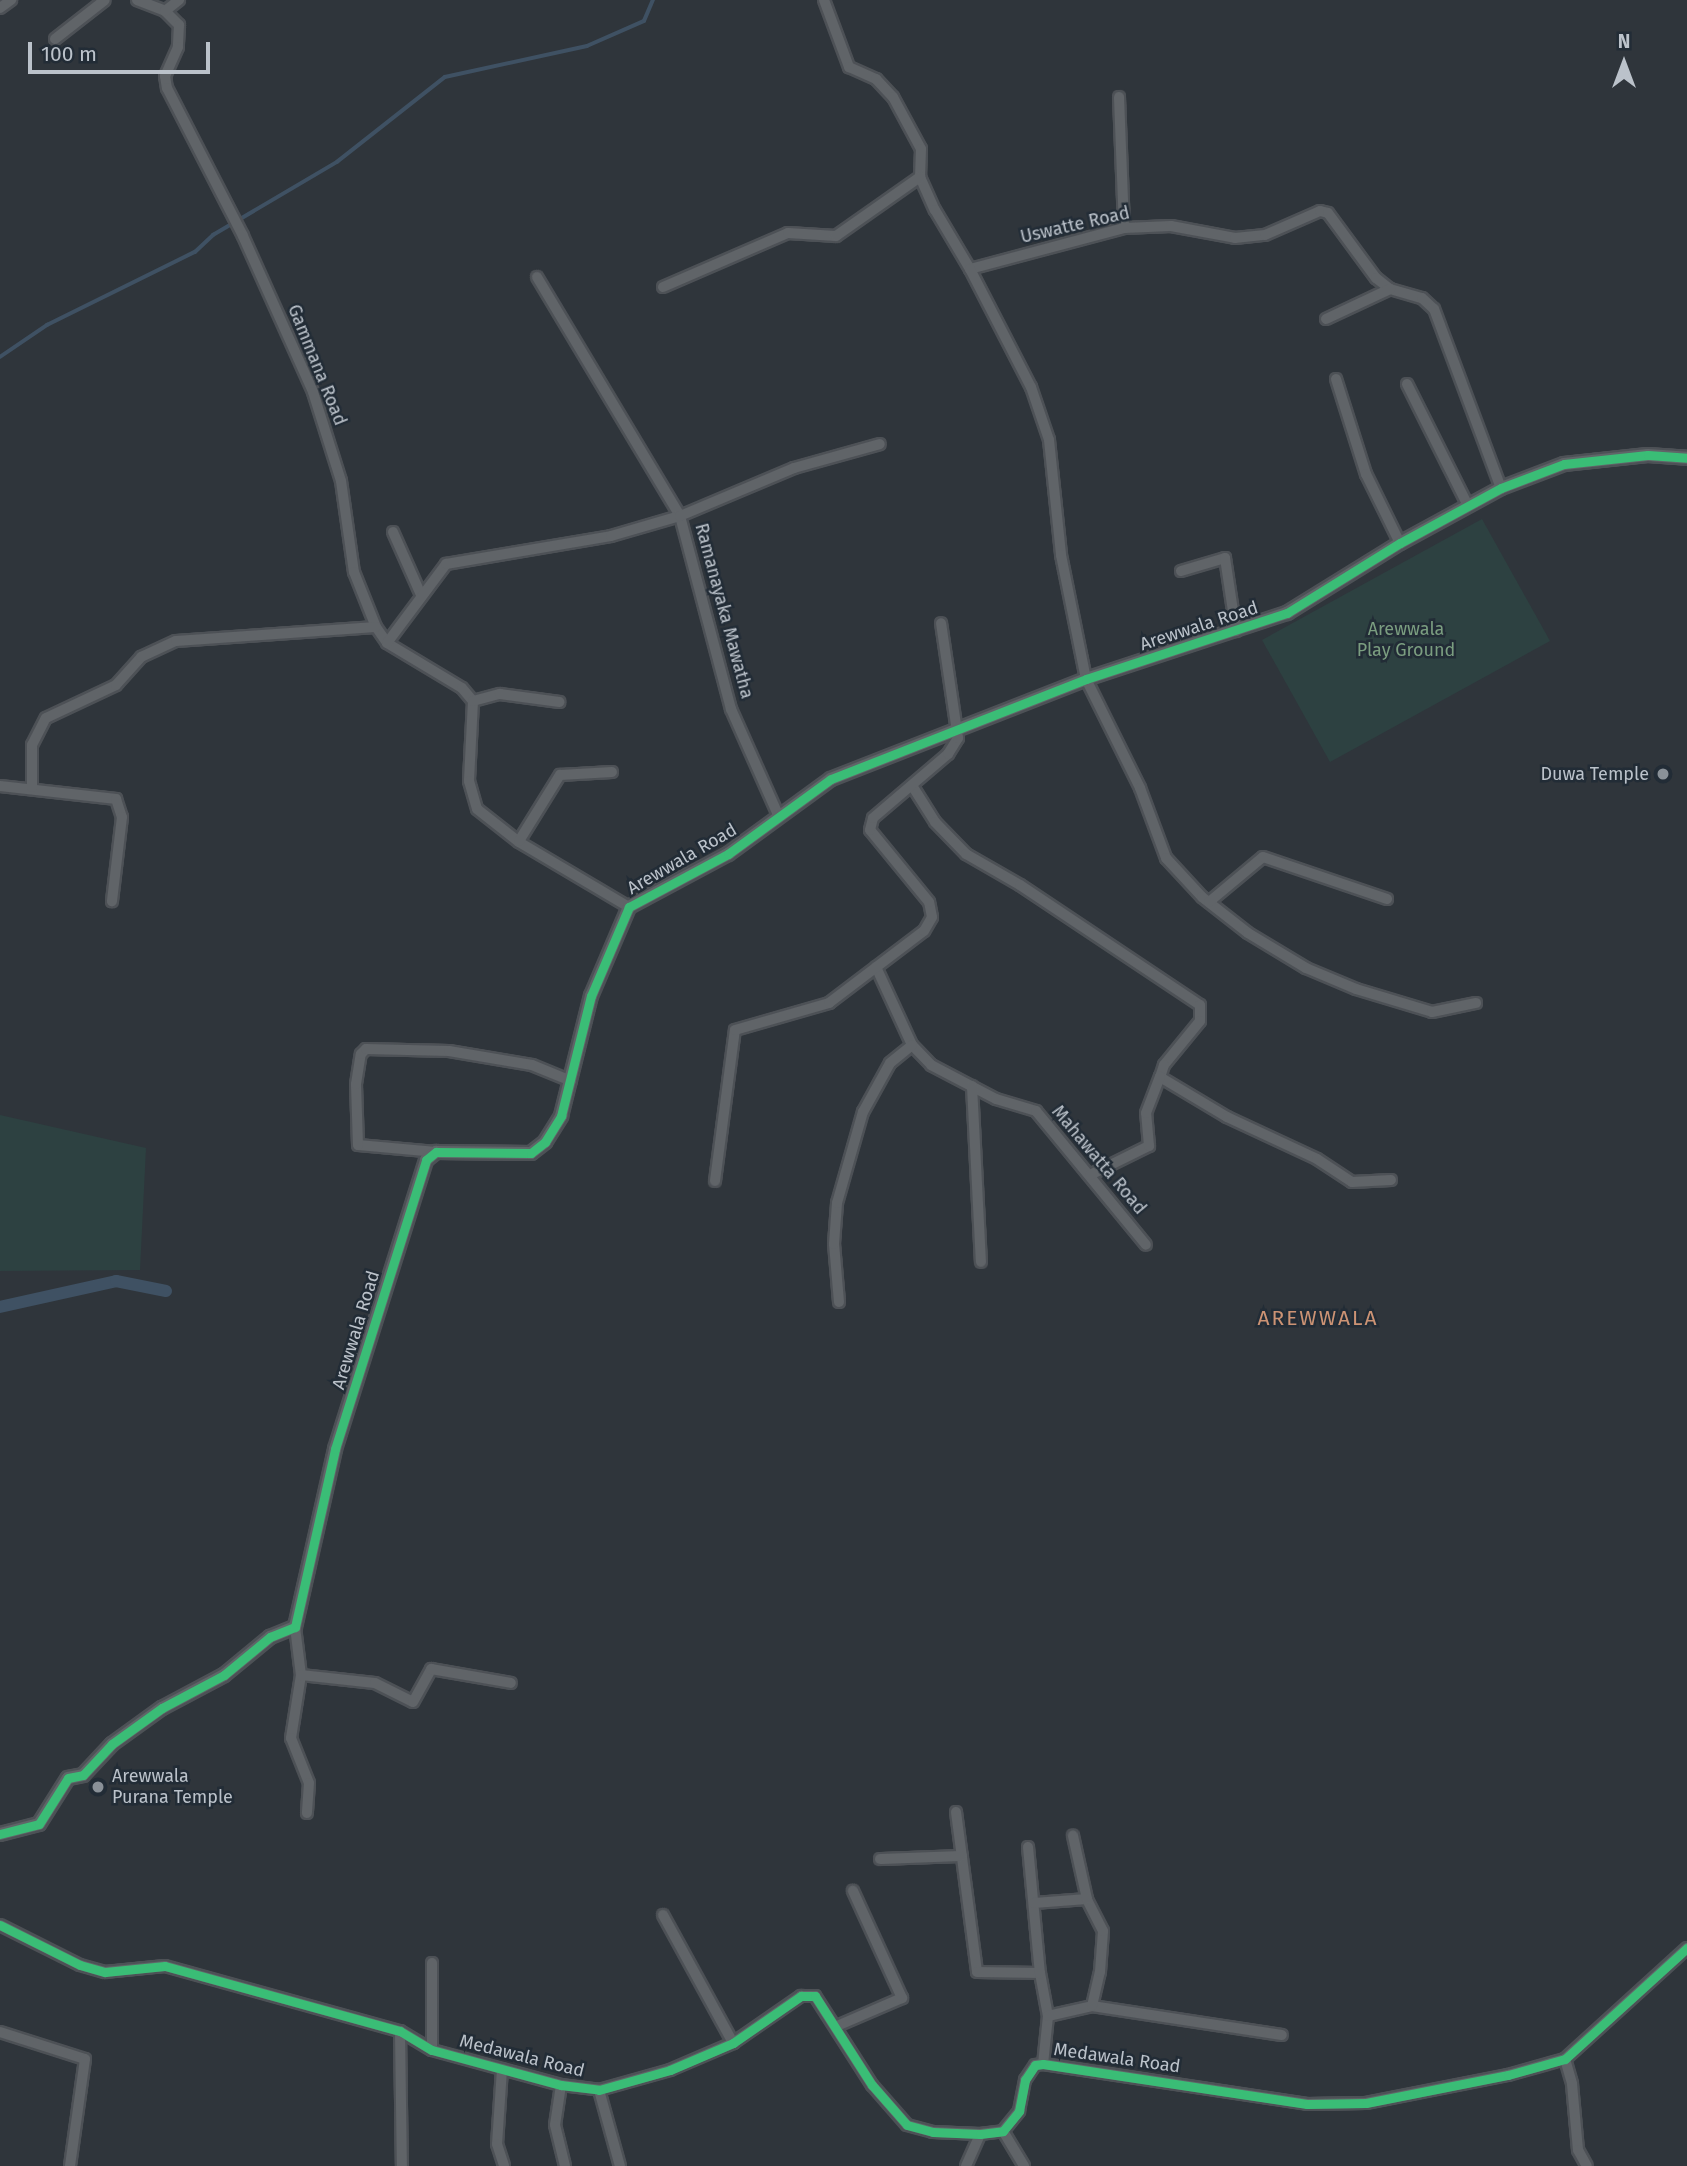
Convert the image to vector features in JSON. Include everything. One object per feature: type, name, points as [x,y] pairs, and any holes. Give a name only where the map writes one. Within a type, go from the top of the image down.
[{"type":"street","points":[[0,8],[11,0]]},
{"type":"street","points":[[55,39],[105,0]]},
{"type":"street","points":[[137,0],[165,11],[179,0]]},
{"type":"street","points":[[824,0],[849,66],[876,79],[893,97],[921,149],[920,177],[1031,387],[1049,440],[1061,555],[1086,679],[1140,788],[1157,844],[1209,902],[1248,933],[1306,968],[1356,989],[1432,1012],[1476,1003]]},
{"type":"street","name":"Gammana Road","points":[[165,11],[179,25],[180,35],[165,76],[167,88],[235,222],[313,392],[341,481],[354,572],[376,627],[387,643],[462,688],[473,701]]},
{"type":"street","points":[[1119,97],[1124,229]]},
{"type":"street","points":[[663,287],[788,233],[836,236],[920,177]]},
{"type":"street","name":"Uswatte Road","points":[[970,268],[1124,229],[1171,226],[1235,238],[1265,235],[1320,211],[1328,213],[1376,278],[1390,289],[1422,298],[1434,309],[1502,488]]},
{"type":"street","name":"Ramanayaka Mawatha","points":[[537,277],[680,516],[731,709],[779,817]]},
{"type":"street","points":[[1326,319],[1390,289]]},
{"type":"street","points":[[1336,379],[1366,474],[1400,543]]},
{"type":"street","points":[[1407,384],[1468,506]]},
{"type":"street","points":[[387,643],[446,564],[611,536],[680,516],[794,468],[880,444]]},
{"type":"street","name":"Arewwala Road","points":[[295,1627],[335,1449],[426,1160],[436,1152],[531,1153],[556,1125],[571,1081],[591,996],[629,907],[728,854],[831,779],[1086,679],[1287,614],[1400,543],[1502,488],[1564,464],[1648,455],[1687,458]]},
{"type":"street","points":[[393,532],[421,595]]},
{"type":"street","points":[[1181,571],[1225,558],[1237,631]]},
{"type":"street","points":[[715,1181],[735,1030],[829,1003],[925,931],[932,917],[929,902],[870,830],[873,818],[913,787],[948,754],[959,727],[941,623]]},
{"type":"street","points":[[32,787],[32,745],[46,718],[116,685],[141,657],[176,641],[376,627]]},
{"type":"street","points":[[559,702],[500,694],[473,701],[469,781],[477,809],[519,841],[629,907]]},
{"type":"street","points":[[519,841],[560,775],[612,772]]},
{"type":"street","points":[[0,786],[32,787],[116,799],[122,817],[112,901]]},
{"type":"street","points":[[913,787],[935,822],[966,854],[1020,885],[1200,1005],[1200,1021],[1164,1065],[1146,1113],[1149,1146],[1090,1175]]},
{"type":"street","points":[[1209,902],[1263,857],[1387,898]]},
{"type":"street","name":"Mahawatta Road","points":[[876,967],[912,1045],[931,1065],[972,1086],[1036,1111],[1146,1245]]},
{"type":"street","points":[[839,1303],[834,1244],[837,1203],[863,1112],[890,1063],[912,1045]]},
{"type":"street","points":[[436,1152],[358,1145],[356,1084],[360,1054],[366,1049],[449,1051],[532,1065],[571,1081]]},
{"type":"street","points":[[1160,1077],[1227,1116],[1317,1159],[1352,1182],[1391,1180]]},
{"type":"street","points":[[972,1086],[981,1262]]},
{"type":"street","points":[[0,1834],[39,1824],[68,1778],[83,1775],[112,1744],[162,1708],[224,1675],[270,1637],[295,1627],[301,1675],[291,1738],[309,1783],[307,1813]]},
{"type":"street","points":[[301,1675],[375,1683],[413,1702],[431,1669],[511,1683]]},
{"type":"street","points":[[956,1812],[977,1972],[1040,1973]]},
{"type":"street","points":[[1073,1836],[1087,1899],[1103,1931],[1092,2006]]},
{"type":"street","points":[[1028,1847],[1040,1973],[1048,2016],[1043,2064]]},
{"type":"street","points":[[880,1859],[962,1856]]},
{"type":"street","points":[[837,2026],[902,1998],[853,1891]]},
{"type":"street","points":[[1034,1903],[1087,1899]]},
{"type":"street","points":[[663,1914],[733,2043]]},
{"type":"street","name":"Medawala Road","points":[[0,1925],[80,1965],[105,1972],[166,1966],[400,2031],[432,2050],[561,2085],[599,2090],[670,2070],[733,2043],[801,1996],[816,1996],[872,2085],[907,2124],[933,2132],[980,2134],[1003,2131],[1019,2111],[1025,2080],[1035,2065],[1043,2064],[1307,2104],[1366,2103],[1508,2075],[1565,2059]]},
{"type":"street","points":[[1587,2166],[1578,2150],[1572,2084],[1565,2059],[1687,1948]]},
{"type":"street","points":[[432,1963],[432,2050]]},
{"type":"street","points":[[1048,2016],[1092,2006],[1282,2035]]},
{"type":"street","points":[[400,2031],[402,2166]]},
{"type":"street","points":[[0,2032],[85,2059],[70,2166]]},
{"type":"street","points":[[502,2069],[497,2144],[504,2166]]},
{"type":"street","points":[[561,2085],[555,2124],[565,2166]]},
{"type":"street","points":[[599,2090],[620,2166]]},
{"type":"street","points":[[1003,2131],[1024,2166]]},
{"type":"street","points":[[967,2166],[980,2134]]},
{"type":"green space","name":"Arewwala Play Ground","points":[[1482,519],[1550,641],[1330,762],[1262,640]]},
{"type":"green space","points":[[0,1115],[146,1148],[140,1270],[0,1271]]},
{"type":"waterway","points":[[0,357],[47,325],[195,252],[213,235],[337,162],[445,77],[587,46],[644,21],[653,0]]},
{"type":"waterway","points":[[0,1307],[116,1281],[166,1291]]},
{"type":"cycle path","points":[[0,1834],[39,1824],[68,1778],[83,1775],[112,1744],[162,1708],[224,1675],[270,1637],[295,1627],[335,1449],[426,1160],[436,1152],[531,1153],[545,1142],[561,1116],[591,996],[629,907],[728,854],[831,779],[1086,679],[1287,613],[1400,543],[1501,488],[1564,464],[1648,455],[1687,458]]},
{"type":"cycle path","points":[[0,1925],[80,1965],[105,1972],[165,1966],[400,2031],[432,2050],[561,2085],[599,2090],[670,2070],[733,2043],[801,1996],[815,1996],[872,2085],[907,2125],[933,2132],[980,2134],[1003,2131],[1019,2111],[1025,2080],[1035,2065],[1043,2064],[1307,2104],[1366,2103],[1508,2075],[1565,2059],[1687,1948]]},
{"type":"place","name":"Duwa Temple","points":[[1663,774]]},
{"type":"place","name":"Arewwala Purana Temple","points":[[98,1787]]},
{"type":"district","name":"AREWWALA","points":[[1318,1318]]}]
